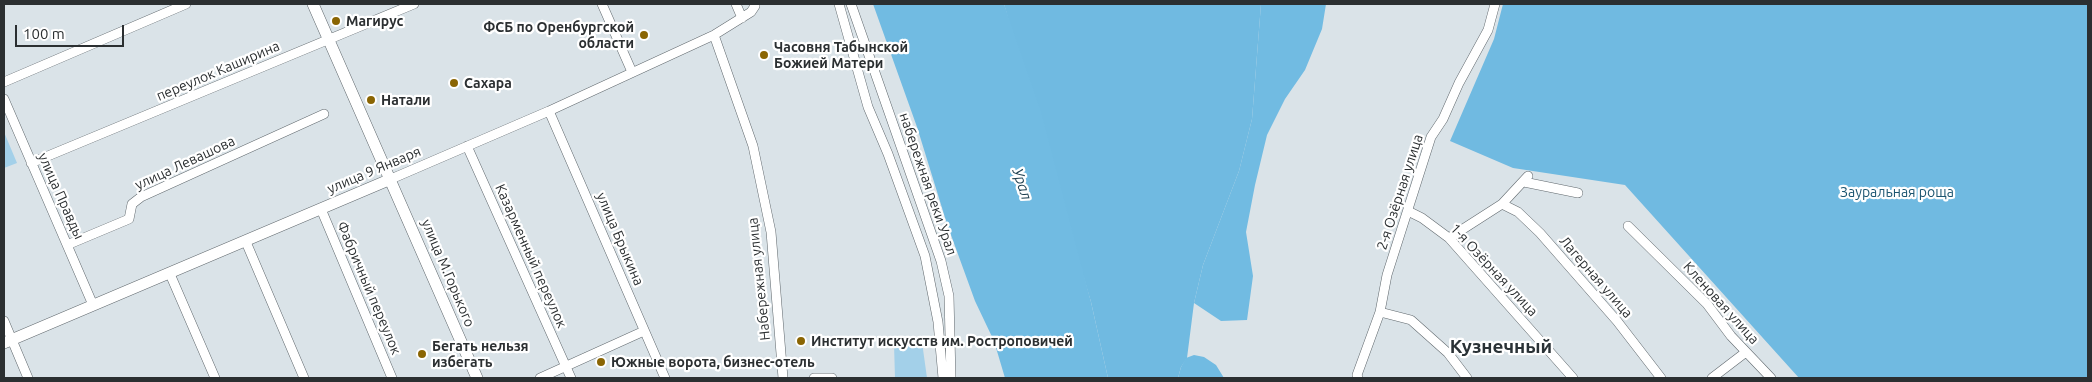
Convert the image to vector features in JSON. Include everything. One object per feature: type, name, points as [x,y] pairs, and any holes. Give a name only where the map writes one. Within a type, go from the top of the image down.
[{"type":"main road","name":"улица М.Горького","points":[[313,4],[391,179],[476,378]]},
{"type":"main road","name":"улица 9 Января","points":[[8,341],[246,242],[391,179]]},
{"type":"street","points":[[4,82],[186,4]]},
{"type":"street","name":"переулок Каширина","points":[[31,163],[414,4]]},
{"type":"street","points":[[602,4],[632,72]]},
{"type":"street","points":[[736,4],[742,18]]},
{"type":"street","name":"набережная реки Урал","points":[[839,4],[868,107],[894,169],[925,256],[938,322],[943,378]]},
{"type":"street","name":"набережная реки Урал","points":[[851,4],[941,261],[948,296],[951,378]]},
{"type":"street","name":"2-я Озёрная улица","points":[[1358,378],[1363,357],[1380,312],[1387,274],[1431,137],[1443,119],[1459,82],[1488,30],[1495,4]]},
{"type":"street","name":"улица 9 Января","points":[[391,179],[714,35],[742,18],[752,8]]},
{"type":"street","name":"Набережная улица","points":[[714,35],[753,146],[771,232],[782,378]]},
{"type":"street","points":[[856,66],[871,61]]},
{"type":"street","name":"улица Правды","points":[[4,99],[93,305]]},
{"type":"street","points":[[868,107],[885,101]]},
{"type":"street","name":"улица Брыкина","points":[[549,110],[665,378]]},
{"type":"street","name":"улица Левашова","points":[[67,245],[129,219],[132,204],[141,197],[324,114]]},
{"type":"street","name":"Казарменный переулок","points":[[467,146],[571,378]]},
{"type":"street","points":[[894,169],[907,164]]},
{"type":"street","points":[[1449,238],[1502,204],[1526,179],[1578,193]]},
{"type":"street","name":"Лагерная улица","points":[[1502,204],[1518,212],[1540,233],[1617,321],[1661,378]]},
{"type":"street","points":[[910,212],[923,208]]},
{"type":"street","name":"Фабричный переулок","points":[[320,209],[392,378]]},
{"type":"street","name":"1-я Озёрная улица","points":[[1408,211],[1422,218],[1449,238],[1572,378]]},
{"type":"street","name":"Кленовая улица","points":[[1628,226],[1707,304],[1731,336],[1772,378]]},
{"type":"street","points":[[246,242],[304,378]]},
{"type":"street","points":[[925,256],[937,253]]},
{"type":"street","points":[[170,274],[215,378]]},
{"type":"street","points":[[1380,312],[1411,320],[1448,353],[1467,378]]},
{"type":"street","points":[[4,321],[8,341],[28,378]]},
{"type":"street","points":[[540,378],[644,331]]},
{"type":"street","points":[[1712,378],[1746,352]]},
{"type":"street","points":[[814,378],[832,378]]},
{"type":"shaded area","points":[[4,132],[17,163],[4,168]]},
{"type":"shaded area","points":[[922,342],[927,378],[895,378],[894,344]]},
{"type":"green space","points":[[1004,4],[1261,4],[1252,119],[1239,171],[1203,265],[1194,303],[1187,358],[1181,367],[1178,378],[1108,378],[1091,302]]},
{"type":"green space","name":"Зауральная роща","points":[[1503,4],[2088,4],[2088,378],[1799,378],[1625,185],[1513,168],[1450,141],[1494,39]]},
{"type":"water","name":"Урал","points":[[873,4],[1004,4],[1041,111],[1091,302],[1108,378],[1005,378],[994,341],[975,301],[947,224],[917,127]]},
{"type":"water","points":[[1261,4],[1326,4],[1322,29],[1305,70],[1285,99],[1267,135],[1246,232],[1253,276],[1247,320],[1221,321],[1194,303],[1203,265],[1239,171],[1252,119]]},
{"type":"water","points":[[1194,355],[1204,357],[1216,365],[1224,378],[1178,378],[1186,358]]},
{"type":"place","name":"Магирус","points":[[336,21]]},
{"type":"place","name":"ФСБ по Оренбургской области","points":[[644,35]]},
{"type":"place","name":"Часовня Табынской Божией Матери","points":[[764,55]]},
{"type":"place","name":"Сахара","points":[[454,83]]},
{"type":"place","name":"Натали","points":[[371,100]]},
{"type":"place","name":"Институт искусств им. Ростроповичей","points":[[801,341]]},
{"type":"place","name":"Бегать нельзя избегать","points":[[422,354]]},
{"type":"place","name":"Южные ворота, бизнес-отель","points":[[601,362]]},
{"type":"district","name":"Кузнечный","points":[[1501,347]]}]
